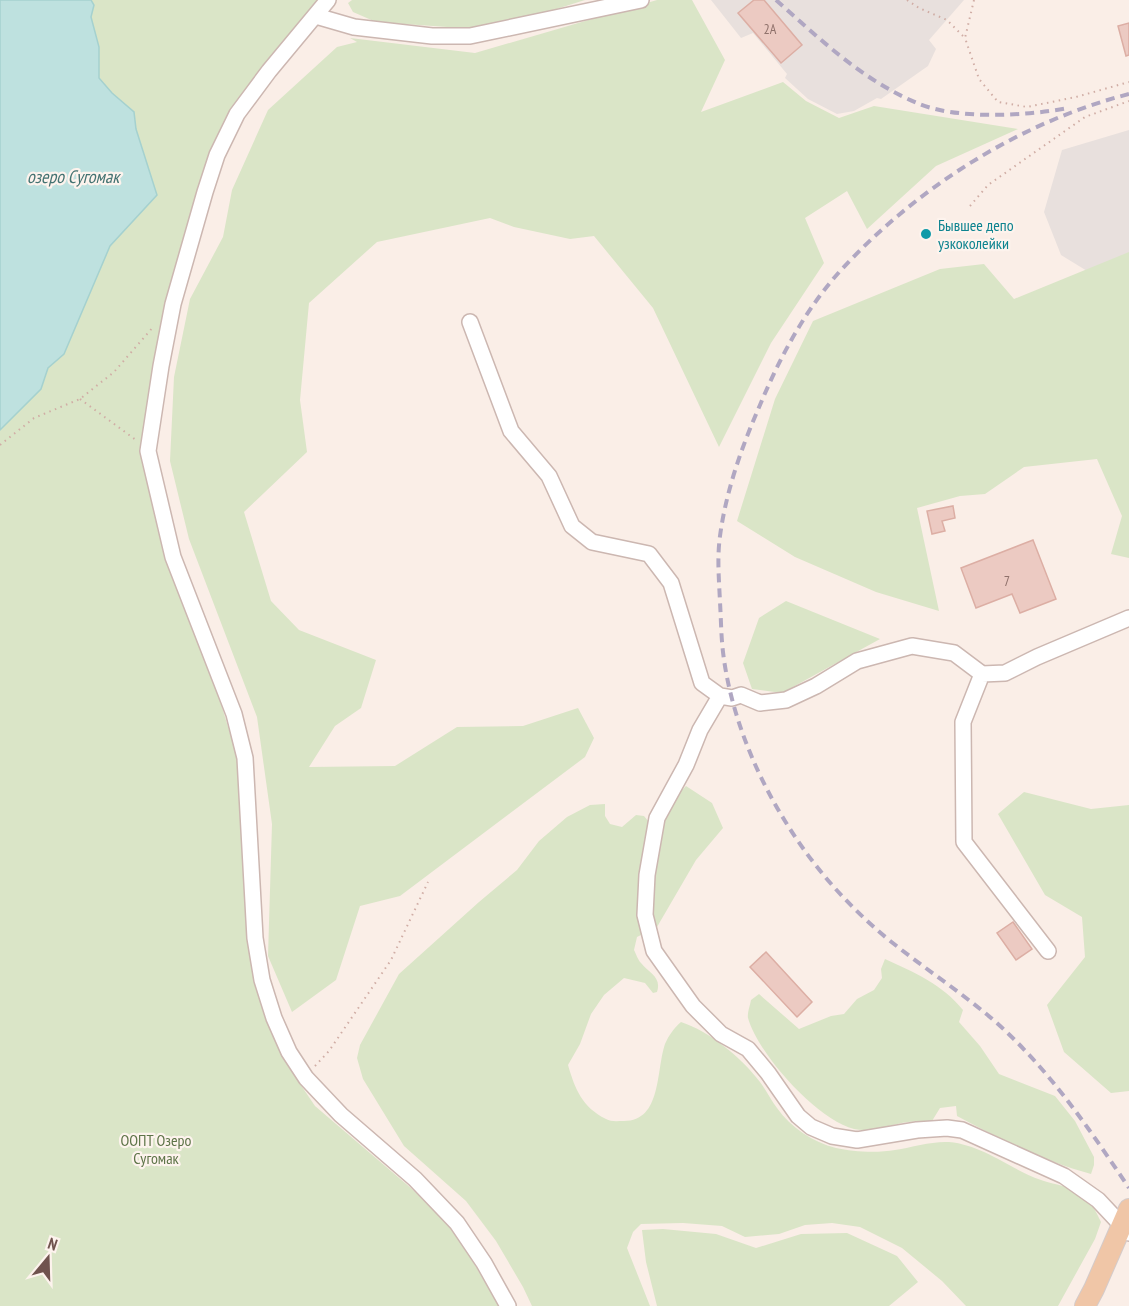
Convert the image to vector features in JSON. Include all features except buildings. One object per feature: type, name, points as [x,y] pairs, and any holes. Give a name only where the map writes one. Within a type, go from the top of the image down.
[{"type":"main road","points":[[1085,1306],[1127,1223]]},
{"type":"street","points":[[328,0],[269,71],[237,114],[217,155],[173,304],[148,451],[173,556],[234,714],[244,758],[255,938],[262,980],[274,1018],[289,1052],[306,1078],[341,1115],[415,1179],[457,1223],[484,1263],[508,1306]]},
{"type":"street","points":[[316,15],[354,27],[432,36],[470,36],[640,0]]},
{"type":"street","points":[[470,322],[511,430],[549,476],[572,526],[592,542],[649,554],[671,583],[702,684],[720,696],[732,698],[741,695],[760,703],[786,700],[816,686],[857,661],[912,646],[954,653],[982,674],[1005,673],[1129,618]]},
{"type":"street","points":[[982,674],[963,722],[964,842],[1048,951]]},
{"type":"street","points":[[720,696],[700,730],[686,765],[657,818],[647,875],[645,915],[654,951],[693,1006],[721,1034],[748,1049],[798,1116],[811,1127],[832,1136],[857,1140],[917,1130],[946,1128],[962,1130],[1064,1176],[1127,1223]]},
{"type":"path","points":[[907,0],[947,20],[965,38],[980,79],[998,102],[1027,107],[1076,97],[1129,82]]},
{"type":"path","points":[[965,38],[974,0]]},
{"type":"path","points":[[970,206],[988,185],[1085,117],[1129,101]]},
{"type":"path","points":[[0,445],[34,418],[80,399],[114,372],[173,304]]},
{"type":"path","points":[[80,399],[118,425],[148,451]]},
{"type":"path","points":[[306,1078],[328,1051],[391,960],[428,882]]},
{"type":"shaded area","points":[[711,0],[964,0],[929,40],[936,49],[928,66],[881,99],[877,98],[854,111],[837,114],[808,99],[785,78],[787,74],[753,33],[741,38]]},
{"type":"shaded area","points":[[1129,130],[1129,272],[1105,282],[1061,255],[1044,212],[1062,150]]},
{"type":"green space","name":"ООПТ Озеро Сугомак","points":[[0,0],[318,0],[254,78],[225,122],[142,453],[158,531],[222,707],[240,767],[249,952],[266,1021],[288,1066],[315,1106],[412,1189],[455,1231],[499,1306],[0,1306]]},
{"type":"green space","points":[[352,0],[585,0],[490,30],[376,22],[353,12],[348,3]]},
{"type":"green space","points":[[657,0],[692,0],[725,60],[701,112],[783,82],[806,101],[839,118],[874,106],[1018,129],[936,166],[867,229],[847,191],[805,218],[824,263],[771,343],[719,447],[653,308],[594,236],[570,239],[514,227],[490,218],[377,242],[309,303],[300,400],[307,452],[244,512],[271,601],[299,630],[376,660],[361,708],[335,726],[309,767],[395,766],[457,727],[523,726],[578,708],[594,738],[585,757],[400,896],[360,906],[336,980],[292,1012],[268,956],[272,824],[257,717],[189,539],[170,461],[174,377],[190,299],[223,237],[232,190],[268,110],[337,47],[357,42],[350,38],[475,53]]},
{"type":"green space","points":[[1129,252],[1129,558],[1111,554],[1122,516],[1097,459],[1024,467],[985,494],[960,496],[917,508],[939,611],[876,592],[795,557],[737,521],[775,399],[813,321],[940,269],[984,264],[1014,299]]},
{"type":"green space","points":[[786,601],[880,639],[782,693],[752,689],[743,663],[759,618]]},
{"type":"green space","points":[[686,786],[712,803],[723,828],[696,860],[657,927],[637,937],[634,950],[640,962],[656,979],[657,992],[653,993],[645,983],[624,978],[604,995],[591,1014],[580,1044],[568,1065],[585,1103],[610,1121],[636,1119],[645,1113],[655,1092],[665,1044],[681,1022],[692,1026],[714,1039],[734,1055],[753,1073],[789,1122],[819,1142],[843,1149],[873,1152],[936,1142],[961,1144],[985,1152],[1041,1180],[1083,1195],[1094,1207],[1101,1222],[1095,1239],[1058,1306],[966,1306],[942,1281],[902,1248],[860,1227],[832,1223],[805,1225],[779,1234],[745,1237],[722,1226],[683,1223],[641,1224],[633,1232],[627,1248],[650,1306],[532,1306],[496,1241],[466,1201],[404,1146],[363,1079],[357,1058],[360,1045],[399,974],[517,870],[539,841],[567,817],[590,805],[605,804],[605,816],[610,824],[622,827],[636,815],[644,816],[662,831],[672,800]]},
{"type":"green space","points":[[1024,792],[1091,809],[1129,805],[1129,1091],[1111,1093],[1064,1052],[1047,1005],[1085,957],[1082,917],[1045,895],[998,814]]},
{"type":"green space","points":[[885,959],[927,980],[955,1001],[963,1010],[959,1022],[980,1046],[999,1074],[1055,1096],[1075,1121],[1094,1157],[1091,1174],[1040,1156],[989,1133],[957,1116],[956,1106],[940,1108],[932,1121],[908,1122],[861,1130],[839,1123],[823,1113],[791,1084],[776,1067],[754,1033],[748,1018],[751,1000],[759,994],[799,1029],[831,1016],[844,1014],[857,999],[874,990],[882,978],[881,969]]},
{"type":"green space","points":[[663,1229],[716,1234],[756,1248],[801,1234],[847,1233],[897,1256],[918,1282],[889,1306],[657,1306],[646,1262],[642,1230]]},
{"type":"water","name":"озеро Сугомак","points":[[0,0],[91,0],[94,5],[91,17],[99,47],[99,78],[134,112],[136,129],[157,195],[110,246],[64,354],[48,368],[41,389],[0,430]]},
{"type":"railway","points":[[776,0],[842,58],[878,83],[917,103],[951,112],[991,115],[1068,108]]},
{"type":"railway","points":[[1129,94],[1088,106],[1049,122],[973,161],[904,211],[842,269],[817,300],[795,334],[776,369],[753,421],[726,502],[718,561],[722,646],[731,696],[745,740],[763,782],[796,838],[845,900],[874,927],[985,1013],[1017,1042],[1069,1102],[1129,1188]]},
{"type":"place","name":"Бывшее депо узкоколейки","points":[[926,234]]}]
